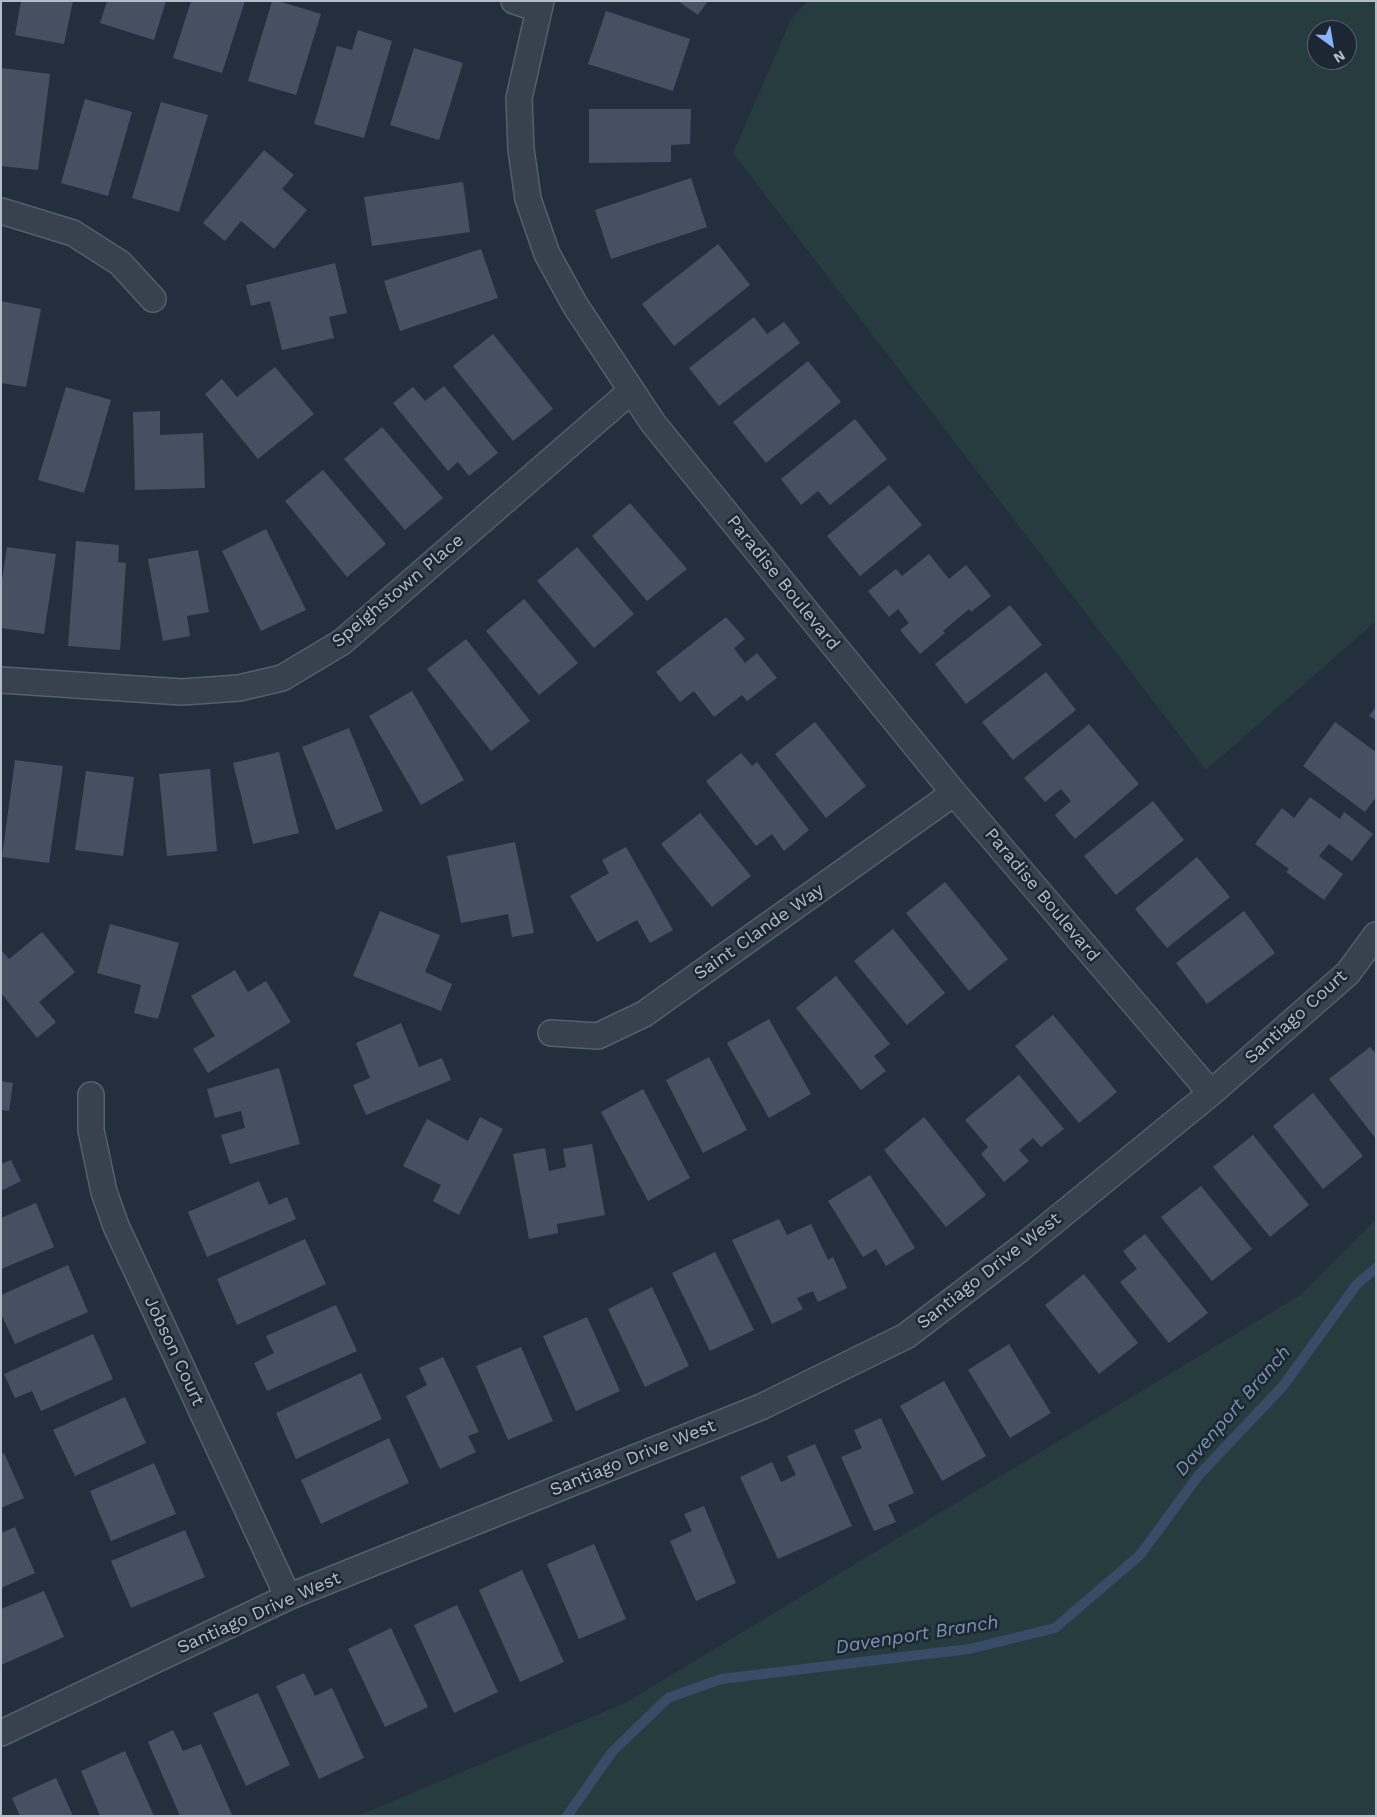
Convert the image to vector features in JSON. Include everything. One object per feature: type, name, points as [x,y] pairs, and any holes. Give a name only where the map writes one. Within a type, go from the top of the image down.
[{"type":"street","points":[[514,1],[539,5]]},
{"type":"street","name":"Paradise Boulevard","points":[[539,5],[519,98],[520,150],[528,198],[547,254],[574,305],[653,424],[954,793],[1210,1093]]},
{"type":"street","points":[[1,211],[73,232],[120,262],[153,299]]},
{"type":"street","name":"Speighstown Place","points":[[1,680],[182,692],[239,688],[282,678],[342,642],[631,391]]},
{"type":"street","name":"Saint Clande Way","points":[[550,1034],[598,1036],[644,1014],[954,793]]},
{"type":"street","name":"Santiago Court","points":[[1210,1093],[1348,973],[1376,935]]},
{"type":"street","name":"Santiago Drive West","points":[[1,1733],[288,1597],[761,1407],[906,1336],[1020,1249],[1210,1093]]},
{"type":"street","name":"Jobson Court","points":[[91,1095],[91,1130],[104,1192],[116,1226],[288,1597]]},
{"type":"green space","points":[[808,1],[1376,1],[1376,621],[1206,770],[733,153],[791,19]]},
{"type":"green space","points":[[1376,1219],[1376,1816],[358,1816],[625,1703],[1302,1294]]},
{"type":"building","points":[[21,1],[73,1],[64,44],[15,35]]},
{"type":"building","points":[[107,1],[166,1],[154,40],[100,23]]},
{"type":"building","points":[[191,1],[245,1],[222,73],[173,58]]},
{"type":"building","points":[[272,1],[278,1],[321,14],[296,95],[248,81]]},
{"type":"building","points":[[678,1],[708,1],[698,15]]},
{"type":"building","points":[[606,11],[690,39],[673,91],[588,64]]},
{"type":"building","points":[[358,30],[392,41],[364,138],[314,124],[337,46],[352,50]]},
{"type":"building","points":[[414,48],[463,63],[439,140],[390,125]]},
{"type":"building","points":[[2,68],[50,74],[38,170],[1,166]]},
{"type":"building","points":[[85,99],[132,112],[108,196],[61,183]]},
{"type":"building","points":[[161,102],[208,115],[179,212],[132,198]]},
{"type":"building","points":[[589,109],[691,109],[690,144],[671,145],[671,162],[589,163]]},
{"type":"building","points":[[264,150],[294,175],[282,189],[307,210],[274,249],[241,221],[225,241],[203,223]]},
{"type":"building","points":[[691,178],[707,227],[611,259],[595,210]]},
{"type":"building","points":[[463,182],[470,232],[372,246],[364,197]]},
{"type":"building","points":[[718,244],[750,285],[674,346],[642,304]]},
{"type":"building","points":[[481,249],[498,298],[400,331],[384,281]]},
{"type":"building","points":[[335,263],[347,313],[329,317],[334,338],[282,350],[270,301],[251,306],[246,285]]},
{"type":"building","points":[[1,301],[41,309],[26,387],[1,383]]},
{"type":"building","points":[[754,317],[767,334],[784,322],[800,343],[719,406],[689,368]]},
{"type":"building","points":[[493,334],[553,409],[513,441],[453,366]]},
{"type":"building","points":[[808,361],[841,402],[766,463],[733,422]]},
{"type":"building","points":[[275,367],[314,414],[258,459],[205,394],[222,379],[237,397]]},
{"type":"building","points":[[444,386],[498,453],[469,476],[458,462],[448,471],[393,403],[413,387],[425,401]]},
{"type":"building","points":[[66,387],[111,400],[84,493],[38,480]]},
{"type":"building","points":[[160,411],[160,435],[203,433],[205,488],[135,490],[133,412]]},
{"type":"building","points":[[855,419],[887,459],[830,505],[818,491],[801,505],[781,479]]},
{"type":"building","points":[[382,427],[443,498],[405,530],[344,459]]},
{"type":"building","points":[[323,470],[386,544],[347,577],[285,501]]},
{"type":"building","points":[[889,485],[922,525],[860,576],[827,536]]},
{"type":"building","points":[[630,503],[687,569],[647,601],[592,536]]},
{"type":"building","points":[[266,529],[306,610],[261,631],[222,551]]},
{"type":"building","points":[[76,541],[119,545],[118,562],[126,563],[120,650],[68,646]]},
{"type":"building","points":[[7,547],[56,554],[44,634],[1,628],[1,586]]},
{"type":"building","points":[[577,547],[634,614],[594,648],[537,581]]},
{"type":"building","points":[[198,550],[209,612],[187,616],[190,636],[163,641],[148,559]]},
{"type":"building","points":[[929,554],[949,579],[966,565],[991,596],[971,612],[969,609],[920,654],[900,630],[909,623],[898,609],[889,617],[868,591],[896,569],[902,576]]},
{"type":"building","points":[[524,599],[578,663],[539,695],[486,631]]},
{"type":"building","points":[[1010,605],[1042,645],[966,704],[935,664]]},
{"type":"building","points":[[726,617],[745,639],[734,648],[745,663],[757,653],[777,678],[747,701],[742,695],[714,717],[694,691],[680,702],[656,672]]},
{"type":"building","points":[[466,639],[530,721],[491,751],[427,669]]},
{"type":"building","points":[[1046,672],[1076,710],[1013,760],[982,722]]},
{"type":"building","points":[[412,691],[464,780],[421,805],[369,716]]},
{"type":"building","points":[[1376,707],[1376,720],[1369,716]]},
{"type":"building","points":[[815,722],[866,786],[826,818],[775,754]]},
{"type":"building","points":[[1335,722],[1376,752],[1376,797],[1365,812],[1303,766]]},
{"type":"building","points":[[1089,724],[1139,784],[1075,839],[1055,815],[1071,801],[1061,789],[1045,802],[1024,778]]},
{"type":"building","points":[[349,728],[383,811],[336,830],[302,747]]},
{"type":"building","points":[[279,752],[299,833],[253,844],[233,763]]},
{"type":"building","points":[[741,753],[752,766],[757,762],[809,830],[784,851],[772,834],[756,846],[706,781]]},
{"type":"building","points":[[15,760],[63,766],[49,863],[2,857]]},
{"type":"building","points":[[210,769],[217,851],[167,856],[159,774]]},
{"type":"building","points":[[86,771],[134,777],[123,856],[75,850]]},
{"type":"building","points":[[1310,797],[1340,819],[1344,812],[1373,834],[1352,861],[1329,844],[1319,856],[1343,874],[1324,900],[1286,872],[1289,869],[1255,844],[1282,808],[1294,818]]},
{"type":"building","points":[[1153,801],[1184,840],[1116,895],[1084,856]]},
{"type":"building","points":[[700,813],[751,876],[712,907],[661,844]]},
{"type":"building","points":[[515,842],[534,933],[512,937],[508,914],[461,923],[447,856]]},
{"type":"building","points":[[626,847],[673,930],[650,943],[637,920],[597,942],[570,896],[609,873],[602,860]]},
{"type":"building","points":[[1197,857],[1230,897],[1167,948],[1135,909]]},
{"type":"building","points":[[945,882],[1008,959],[969,991],[906,913]]},
{"type":"building","points":[[380,911],[440,935],[425,972],[452,984],[441,1011],[353,976]]},
{"type":"building","points":[[1244,911],[1275,953],[1207,1004],[1176,963]]},
{"type":"building","points":[[110,924],[179,943],[158,1019],[134,1013],[141,985],[97,973]]},
{"type":"building","points":[[893,929],[945,993],[907,1025],[854,961]]},
{"type":"building","points":[[42,932],[75,972],[39,1002],[56,1022],[37,1038],[1,993],[1,950],[9,959]]},
{"type":"building","points":[[235,970],[248,992],[266,981],[291,1022],[208,1073],[193,1049],[215,1036],[191,996]]},
{"type":"building","points":[[836,976],[890,1044],[874,1056],[886,1071],[861,1090],[796,1008]]},
{"type":"building","points":[[1053,1015],[1117,1092],[1079,1123],[1015,1046]]},
{"type":"building","points":[[769,1019],[811,1094],[769,1118],[727,1043]]},
{"type":"building","points":[[401,1023],[419,1067],[442,1058],[451,1080],[366,1115],[353,1085],[370,1078],[356,1043]]},
{"type":"building","points":[[1370,1047],[1376,1054],[1376,1139],[1329,1079]]},
{"type":"building","points":[[709,1057],[747,1130],[703,1153],[666,1080]]},
{"type":"building","points":[[279,1068],[300,1144],[230,1164],[221,1135],[245,1128],[241,1111],[215,1118],[207,1089]]},
{"type":"building","points":[[1019,1075],[1064,1129],[1041,1147],[1033,1138],[1019,1150],[1029,1161],[1004,1182],[981,1154],[988,1147],[965,1120]]},
{"type":"building","points":[[1,1081],[13,1083],[9,1111],[1,1110]]},
{"type":"building","points":[[643,1089],[690,1178],[648,1201],[601,1112]]},
{"type":"building","points":[[1313,1093],[1363,1156],[1323,1189],[1273,1126]]},
{"type":"building","points":[[480,1117],[503,1129],[459,1215],[433,1201],[441,1185],[403,1166],[427,1119],[468,1141]]},
{"type":"building","points":[[924,1117],[986,1195],[946,1227],[884,1150]]},
{"type":"building","points":[[1253,1135],[1309,1205],[1270,1237],[1213,1167]]},
{"type":"building","points":[[592,1144],[605,1215],[557,1224],[558,1233],[529,1239],[513,1154],[545,1148],[549,1171],[566,1167],[563,1149]]},
{"type":"building","points":[[11,1160],[21,1181],[1,1191],[1,1164]]},
{"type":"building","points":[[870,1175],[915,1248],[886,1266],[876,1249],[863,1257],[828,1201]]},
{"type":"building","points":[[259,1181],[269,1205],[287,1197],[296,1219],[207,1257],[188,1212]]},
{"type":"building","points":[[1201,1186],[1252,1249],[1212,1281],[1161,1217]]},
{"type":"building","points":[[36,1203],[54,1247],[1,1269],[1,1218]]},
{"type":"building","points":[[779,1219],[787,1235],[811,1224],[828,1260],[833,1257],[847,1288],[818,1302],[813,1291],[797,1298],[803,1309],[772,1324],[732,1240]]},
{"type":"building","points":[[1145,1234],[1208,1313],[1169,1343],[1120,1282],[1137,1269],[1123,1251]]},
{"type":"building","points":[[305,1239],[326,1284],[237,1325],[217,1279]]},
{"type":"building","points":[[715,1252],[754,1330],[710,1351],[672,1273]]},
{"type":"building","points":[[68,1265],[88,1312],[15,1344],[1,1314],[1,1295]]},
{"type":"building","points":[[1084,1274],[1138,1343],[1099,1374],[1045,1305]]},
{"type":"building","points":[[652,1287],[689,1366],[645,1387],[608,1309]]},
{"type":"building","points":[[336,1305],[357,1351],[267,1391],[254,1363],[274,1353],[266,1336]]},
{"type":"building","points":[[587,1317],[620,1391],[576,1411],[543,1336]]},
{"type":"building","points":[[93,1334],[113,1379],[41,1411],[32,1391],[15,1398],[4,1374]]},
{"type":"building","points":[[1009,1344],[1051,1413],[1010,1438],[968,1370]]},
{"type":"building","points":[[521,1347],[553,1421],[508,1440],[476,1366]]},
{"type":"building","points":[[443,1357],[479,1432],[468,1436],[476,1452],[440,1469],[406,1396],[427,1385],[419,1368]]},
{"type":"building","points":[[361,1373],[382,1419],[296,1459],[276,1413]]},
{"type":"building","points":[[944,1381],[986,1456],[942,1481],[900,1406]]},
{"type":"building","points":[[125,1397],[146,1443],[75,1476],[53,1430]]},
{"type":"building","points":[[881,1418],[914,1493],[888,1505],[896,1522],[874,1531],[841,1457],[862,1448],[854,1430]]},
{"type":"building","points":[[389,1438],[409,1483],[321,1524],[301,1480]]},
{"type":"building","points":[[815,1444],[852,1526],[778,1559],[740,1477],[772,1462],[781,1482],[796,1475],[787,1456]]},
{"type":"building","points":[[4,1453],[24,1498],[1,1508],[1,1455]]},
{"type":"building","points":[[154,1463],[176,1514],[111,1541],[90,1491]]},
{"type":"building","points":[[704,1506],[736,1583],[696,1601],[670,1541],[692,1531],[684,1514]]},
{"type":"building","points":[[15,1527],[35,1573],[1,1588],[1,1533]]},
{"type":"building","points":[[185,1530],[205,1577],[131,1608],[111,1561]]},
{"type":"building","points":[[594,1544],[626,1619],[579,1639],[547,1564]]},
{"type":"building","points":[[522,1570],[564,1662],[520,1682],[479,1590]]},
{"type":"building","points":[[44,1591],[64,1637],[1,1665],[1,1609]]},
{"type":"building","points":[[457,1605],[498,1692],[454,1713],[414,1625]]},
{"type":"building","points":[[391,1628],[428,1707],[385,1727],[348,1649]]},
{"type":"building","points":[[304,1673],[315,1696],[332,1688],[364,1758],[319,1779],[276,1686]]},
{"type":"building","points":[[258,1693],[290,1765],[246,1786],[213,1713]]},
{"type":"building","points":[[173,1730],[183,1751],[201,1744],[232,1815],[180,1816],[148,1742]]},
{"type":"building","points":[[125,1751],[154,1816],[100,1816],[81,1771]]},
{"type":"building","points":[[56,1778],[73,1816],[20,1816],[12,1798]]},
{"type":"waterway","name":"Davenport Branch","points":[[567,1816],[612,1752],[668,1698],[721,1679],[969,1649],[1055,1628],[1140,1555],[1198,1476],[1283,1386],[1357,1284],[1376,1268]]}]
